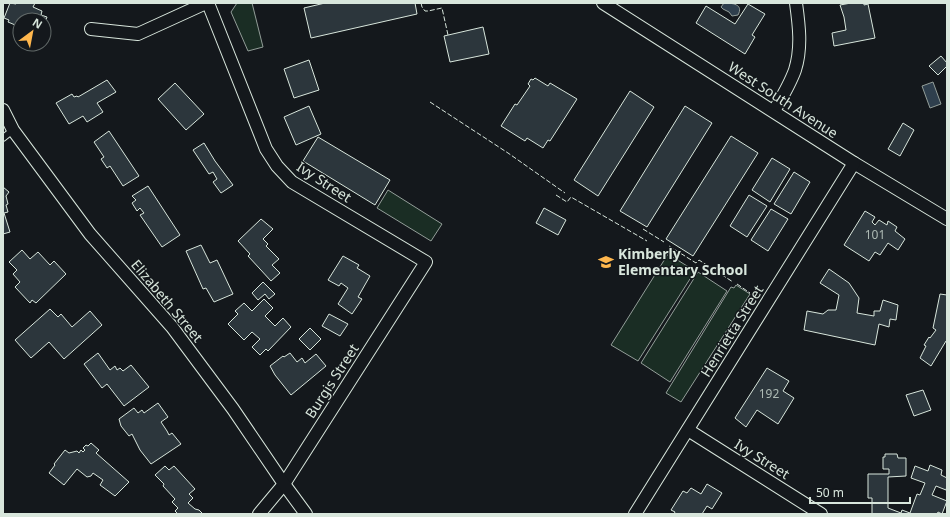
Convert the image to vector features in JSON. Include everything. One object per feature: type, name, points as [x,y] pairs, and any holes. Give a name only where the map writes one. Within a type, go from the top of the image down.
[{"type":"street","points":[[91,29],[138,34],[207,3]]},
{"type":"street","name":"Ivy Street","points":[[207,3],[266,149],[277,166],[292,182],[426,262]]},
{"type":"street","name":"West South Avenue","points":[[604,3],[854,163],[947,219]]},
{"type":"street","points":[[774,111],[795,70],[800,47],[796,3]]},
{"type":"street","name":"Elizabeth Street","points":[[3,110],[13,130],[90,234],[172,327],[233,409],[306,514]]},
{"type":"street","name":"Henrietta Street","points":[[635,514],[854,163]]},
{"type":"street","name":"Burgis Street","points":[[259,514],[284,484],[426,262]]},
{"type":"street","name":"Ivy Street","points":[[688,430],[820,514]]},
{"type":"lane","points":[[3,138],[13,130]]},
{"type":"green space","points":[[237,3],[252,3],[263,47],[248,51],[231,12]]},
{"type":"green space","points":[[388,190],[442,224],[431,241],[377,208]]},
{"type":"green space","points":[[668,254],[695,271],[638,361],[611,345]]},
{"type":"green space","points":[[698,272],[727,291],[670,382],[641,363]]},
{"type":"green space","points":[[736,285],[750,294],[681,402],[666,393],[731,287],[734,288]]},
{"type":"water","points":[[724,3],[738,6],[738,15],[732,16],[729,12],[723,9],[721,7]]},
{"type":"water","points":[[933,82],[941,104],[930,108],[922,86]]},
{"type":"building","points":[[10,3],[35,3],[33,7],[42,11],[12,12],[12,24],[8,22],[9,20],[4,18]]},
{"type":"building","points":[[325,3],[415,3],[417,14],[311,38],[304,8]]},
{"type":"building","points":[[864,3],[864,5],[868,4],[875,38],[834,46],[832,33],[846,30],[840,5]]},
{"type":"building","points":[[748,4],[765,14],[752,35],[755,37],[745,54],[696,23],[706,6],[735,24]]},
{"type":"building","points":[[483,27],[489,54],[450,62],[444,36]]},
{"type":"building","points":[[941,56],[947,63],[947,66],[938,75],[929,66]]},
{"type":"building","points":[[309,60],[319,90],[294,98],[284,69]]},
{"type":"building","points":[[535,78],[548,86],[550,83],[577,99],[550,141],[548,140],[543,148],[527,138],[525,141],[501,126],[515,104],[517,105],[530,86],[528,84],[531,79],[533,80]]},
{"type":"building","points":[[107,80],[116,92],[97,103],[103,112],[87,122],[83,116],[69,124],[56,103],[72,94],[74,97],[78,97]]},
{"type":"building","points":[[175,83],[204,114],[186,130],[158,99]]},
{"type":"building","points":[[630,91],[654,107],[598,196],[574,180]]},
{"type":"building","points":[[309,106],[321,134],[296,145],[284,117]]},
{"type":"building","points":[[685,106],[712,123],[647,227],[620,211]]},
{"type":"building","points":[[903,123],[914,130],[900,156],[888,149]]},
{"type":"building","points":[[109,131],[139,176],[123,186],[110,166],[107,168],[101,159],[104,157],[94,142]]},
{"type":"building","points":[[731,136],[758,153],[693,256],[666,239]]},
{"type":"building","points":[[318,137],[390,180],[375,205],[303,161]]},
{"type":"building","points":[[204,143],[233,185],[221,193],[213,182],[217,179],[213,172],[209,174],[193,150]]},
{"type":"building","points":[[772,158],[790,169],[770,202],[752,190]]},
{"type":"building","points":[[794,172],[810,182],[791,214],[774,204]]},
{"type":"building","points":[[148,186],[180,235],[162,247],[140,215],[144,213],[140,208],[137,211],[132,203],[136,200],[132,196]]},
{"type":"building","points":[[3,187],[9,192],[6,196],[8,212],[4,213],[10,232],[3,234]]},
{"type":"building","points":[[749,195],[767,206],[747,237],[730,226]]},
{"type":"building","points":[[544,208],[566,220],[558,235],[536,223]]},
{"type":"building","points":[[771,209],[788,219],[768,251],[751,240]]},
{"type":"building","points":[[865,211],[875,217],[872,222],[875,225],[879,220],[887,225],[888,221],[897,227],[895,231],[905,239],[898,250],[888,243],[880,255],[875,252],[869,261],[844,245]]},
{"type":"building","points":[[261,219],[273,229],[263,239],[268,244],[266,246],[279,259],[272,265],[280,273],[271,281],[248,256],[250,254],[238,241]]},
{"type":"building","points":[[201,245],[210,263],[217,260],[233,294],[214,302],[206,288],[203,289],[186,251]]},
{"type":"building","points":[[22,250],[30,259],[38,252],[50,265],[54,261],[66,274],[36,303],[32,300],[30,303],[15,287],[20,282],[13,274],[17,270],[9,262]]},
{"type":"building","points":[[343,256],[359,265],[357,268],[370,276],[358,297],[362,299],[352,314],[338,304],[348,288],[341,283],[339,286],[328,280]]},
{"type":"building","points":[[829,269],[849,283],[859,298],[857,313],[874,316],[874,311],[880,311],[883,300],[898,305],[896,320],[890,319],[889,327],[879,324],[875,345],[804,330],[807,311],[823,314],[828,310],[836,310],[839,295],[820,283]]},
{"type":"building","points":[[263,282],[275,294],[269,299],[265,294],[258,300],[252,293]]},
{"type":"building","points":[[940,294],[947,295],[947,342],[946,341],[931,366],[920,358],[926,346],[924,345],[936,330],[933,328]]},
{"type":"building","points":[[264,299],[273,308],[265,316],[275,326],[283,318],[291,327],[268,351],[266,349],[260,355],[252,347],[260,339],[252,332],[244,340],[228,324],[238,314],[235,311],[244,303],[252,311]]},
{"type":"building","points":[[50,309],[58,317],[61,314],[72,327],[90,311],[102,325],[64,359],[49,342],[31,358],[15,340]]},
{"type":"building","points":[[329,314],[348,324],[340,336],[322,326]]},
{"type":"building","points":[[310,328],[321,339],[310,350],[299,339]]},
{"type":"building","points":[[98,353],[110,370],[115,366],[117,370],[120,368],[123,371],[131,365],[149,387],[124,406],[107,384],[102,388],[84,364]]},
{"type":"building","points":[[290,353],[297,362],[302,358],[305,363],[316,354],[326,366],[291,395],[275,375],[270,366],[283,356],[284,357]]},
{"type":"building","points":[[767,368],[789,381],[783,391],[794,398],[778,424],[757,410],[746,427],[735,418]]},
{"type":"building","points":[[923,390],[931,410],[914,416],[906,395]]},
{"type":"building","points":[[158,403],[168,417],[161,422],[169,435],[172,433],[181,444],[151,464],[140,450],[132,434],[129,436],[121,426],[119,419],[134,408],[138,413],[142,410],[144,413]]},
{"type":"building","points":[[91,443],[99,450],[96,453],[129,482],[115,496],[100,485],[103,480],[93,473],[91,476],[87,477],[77,469],[64,485],[49,473],[65,450],[69,453],[77,451],[79,453],[81,450],[83,452],[85,450],[83,448]]},
{"type":"building","points":[[885,454],[897,454],[898,458],[906,458],[906,476],[888,477],[888,508],[901,513],[902,510],[910,513],[917,494],[920,495],[925,483],[911,478],[915,466],[928,471],[930,465],[942,470],[941,475],[947,478],[946,490],[936,486],[932,495],[947,501],[942,514],[938,512],[937,514],[872,514],[872,498],[868,498],[868,474],[889,474],[889,469],[883,469],[883,457],[885,457]]},
{"type":"building","points":[[165,466],[169,470],[174,466],[195,489],[189,494],[193,498],[188,503],[203,514],[178,514],[175,511],[178,508],[172,502],[175,499],[155,475]]},
{"type":"building","points":[[707,484],[722,493],[712,509],[707,506],[702,514],[674,514],[675,512],[671,510],[683,491],[687,493],[691,488],[701,494]]},
{"type":"fence","points":[[421,3],[425,11],[442,8],[448,35]]},
{"type":"fence","points":[[430,102],[508,153],[565,193]]},
{"type":"fence","points":[[556,195],[567,202],[571,197],[647,241]]},
{"type":"fence","points":[[643,229],[664,242]]},
{"type":"fence","points":[[669,246],[696,263],[699,260],[733,282]]},
{"type":"fence","points":[[737,284],[750,293]]},
{"type":"place","name":"Kimberly Elementary School","points":[[606,262]]}]
